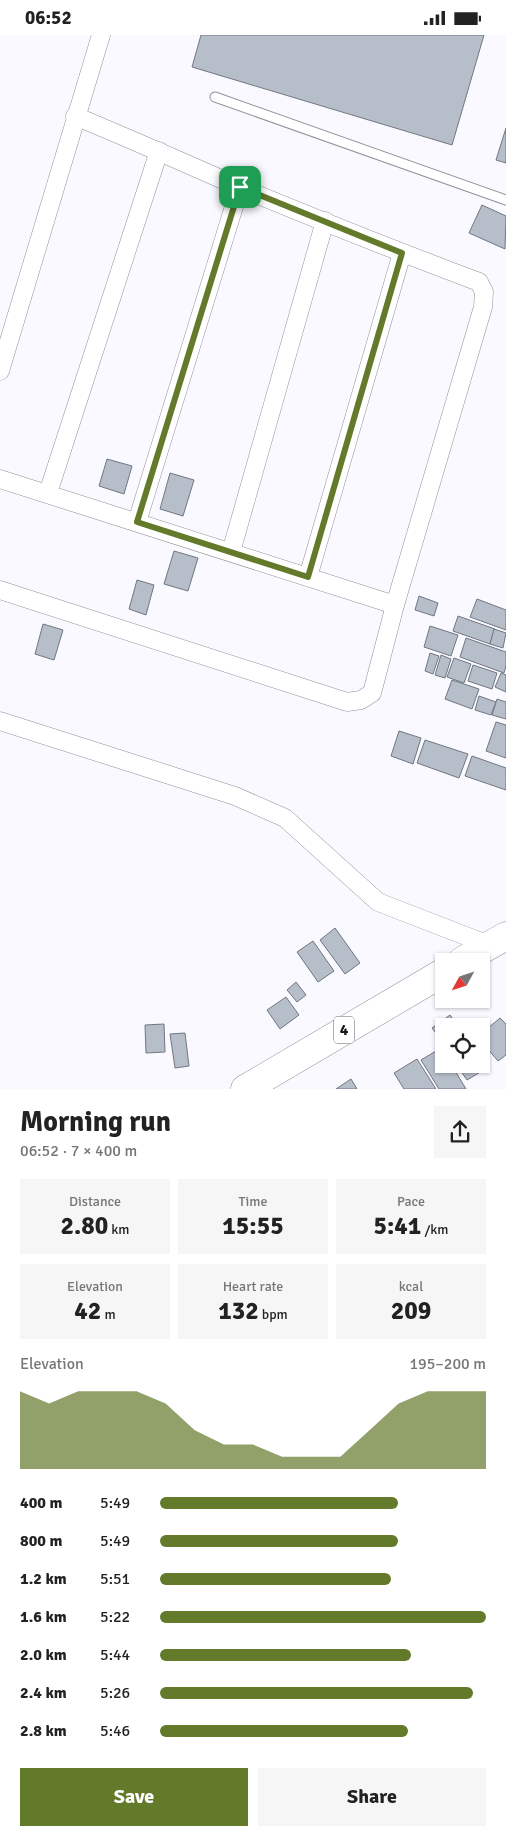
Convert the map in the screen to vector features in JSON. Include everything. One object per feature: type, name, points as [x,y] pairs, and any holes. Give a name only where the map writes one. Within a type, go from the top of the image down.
[{"type":"highway","points":[[476,953],[498,941]]},
{"type":"highway","name":"4","points":[[245,1089],[435,977]]},
{"type":"street","points":[[0,371],[101,35]]},
{"type":"street","points":[[0,590],[347,702],[361,700],[372,693],[395,605],[483,307],[484,292],[479,282],[240,187],[76,116]]},
{"type":"street","points":[[48,493],[159,151]]},
{"type":"street","points":[[137,522],[240,187]]},
{"type":"street","points":[[231,552],[325,221]]},
{"type":"street","points":[[308,577],[402,253]]},
{"type":"street","points":[[0,479],[395,605]]},
{"type":"street","points":[[0,721],[235,796],[285,818],[378,902],[498,941]]},
{"type":"lane","points":[[215,97],[506,200]]},
{"type":"building","points":[[201,35],[484,35],[452,145],[192,67]]},
{"type":"building","points":[[506,128],[506,163],[496,160]]},
{"type":"building","points":[[482,205],[506,216],[505,249],[469,233]]},
{"type":"building","points":[[107,459],[132,466],[124,494],[99,486]]},
{"type":"building","points":[[170,473],[194,480],[183,516],[160,509]]},
{"type":"building","points":[[174,551],[198,558],[188,591],[164,584]]},
{"type":"building","points":[[137,580],[154,585],[146,615],[129,609]]},
{"type":"building","points":[[419,596],[438,603],[434,616],[415,610]]},
{"type":"building","points":[[477,599],[506,610],[506,630],[470,617]]},
{"type":"building","points":[[458,616],[495,629],[490,644],[453,631]]},
{"type":"building","points":[[43,624],[63,630],[54,660],[35,654]]},
{"type":"building","points":[[430,626],[458,635],[451,656],[424,647]]},
{"type":"building","points":[[494,629],[506,633],[503,648],[490,644]]},
{"type":"building","points":[[466,638],[506,652],[504,673],[460,657]]},
{"type":"building","points":[[430,653],[439,656],[433,674],[425,671]]},
{"type":"building","points":[[441,655],[451,659],[445,678],[435,675]]},
{"type":"building","points":[[454,658],[471,664],[464,683],[447,677]]},
{"type":"building","points":[[473,665],[497,673],[492,689],[468,681]]},
{"type":"building","points":[[501,673],[506,675],[506,692],[495,687]]},
{"type":"building","points":[[452,680],[479,689],[472,709],[445,699]]},
{"type":"building","points":[[479,696],[496,702],[491,715],[475,710]]},
{"type":"building","points":[[497,699],[506,702],[506,719],[492,715]]},
{"type":"building","points":[[496,722],[506,725],[506,758],[486,751]]},
{"type":"building","points":[[399,731],[421,738],[413,764],[391,756]]},
{"type":"building","points":[[425,740],[468,754],[459,778],[417,763]]},
{"type":"building","points":[[472,756],[506,768],[506,790],[465,776]]},
{"type":"building","points":[[335,928],[360,963],[345,974],[320,940]]},
{"type":"building","points":[[313,941],[334,971],[318,982],[297,952]]},
{"type":"building","points":[[296,982],[306,995],[297,1002],[287,990]]},
{"type":"building","points":[[286,997],[299,1015],[280,1029],[267,1010]]},
{"type":"building","points":[[500,1018],[506,1024],[506,1055],[498,1061],[490,1052],[490,1026]]},
{"type":"building","points":[[164,1024],[165,1052],[146,1053],[145,1025]]},
{"type":"building","points":[[185,1033],[189,1066],[175,1068],[170,1034]]},
{"type":"building","points":[[435,1052],[435,1073],[456,1073],[466,1089],[439,1089],[421,1060]]},
{"type":"building","points":[[417,1059],[436,1089],[404,1089],[394,1073]]},
{"type":"building","points":[[462,1073],[479,1073],[467,1080]]},
{"type":"building","points":[[351,1079],[357,1089],[336,1089]]},
{"type":"route","points":[[240,187],[402,253],[308,577],[137,522],[240,187]]}]
